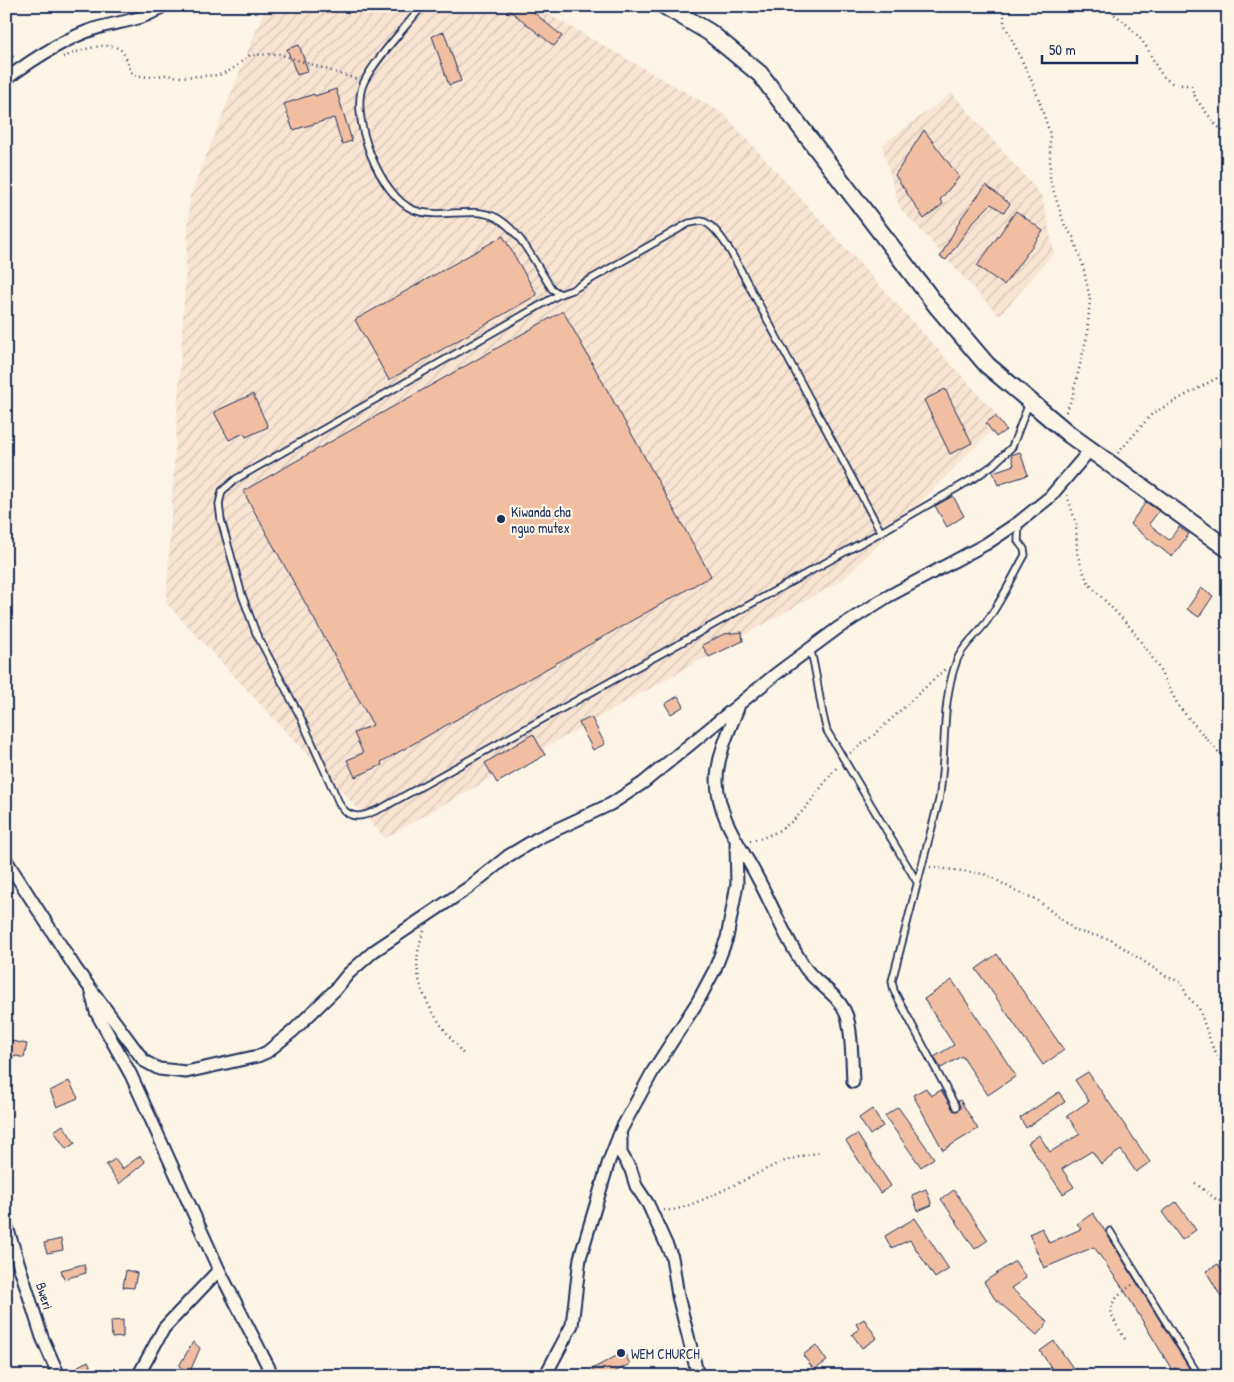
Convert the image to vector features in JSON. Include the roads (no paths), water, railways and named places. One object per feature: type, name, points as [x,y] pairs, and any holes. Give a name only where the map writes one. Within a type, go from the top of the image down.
[{"type":"street","points":[[6,79],[73,38],[93,29],[138,20],[163,6]]},
{"type":"street","points":[[665,6],[709,32],[760,74],[936,305],[987,365],[1090,450],[1228,549]]},
{"type":"street","points":[[6,860],[90,989],[144,1061],[159,1069],[171,1072],[209,1067],[258,1056],[278,1044],[335,990],[359,964],[431,914],[508,856],[538,838],[611,804],[643,783],[810,648],[887,597],[986,544],[1019,522],[1050,497],[1090,450]]},
{"type":"street","points":[[738,707],[719,761],[717,782],[720,801],[736,843],[756,876],[787,939],[808,970],[839,1000],[847,1015],[853,1082]]},
{"type":"street","points":[[545,1376],[572,1325],[580,1258],[609,1161],[622,1128],[653,1071],[698,1001],[716,969],[732,920],[739,869],[736,843]]},
{"type":"street","points":[[90,989],[96,1012],[131,1075],[219,1270],[273,1376]]},
{"type":"street","points":[[622,1128],[621,1153],[631,1170],[636,1186],[648,1204],[672,1257],[678,1296],[698,1376]]},
{"type":"street","name":"Bweri","points":[[6,1224],[42,1336],[58,1375]]},
{"type":"street","points":[[138,1376],[164,1328],[219,1270]]},
{"type":"lane","points":[[422,6],[364,82],[358,102],[365,133],[379,175],[396,199],[415,211],[443,214],[473,213],[495,217],[509,227],[552,289],[560,294]]},
{"type":"lane","points":[[881,532],[746,280],[712,226],[702,221],[689,223],[572,290],[560,294],[236,479],[222,491],[219,504],[221,520],[242,595],[256,633],[300,716],[345,813],[360,816],[384,807],[881,532],[976,477],[1012,447],[1030,401]]},
{"type":"lane","points":[[956,1107],[894,991],[892,981],[939,800],[944,771],[948,694],[957,658],[989,619],[1024,555],[1024,549],[1018,541],[1019,522]]},
{"type":"lane","points":[[810,648],[817,670],[822,716],[827,731],[917,882]]},
{"type":"lane","points":[[1110,1232],[1199,1376]]},
{"type":"place","name":"Kiwanda cha nguo mutex","points":[[501,519]]},
{"type":"place","name":"WEM CHURCH","points":[[621,1353]]}]
